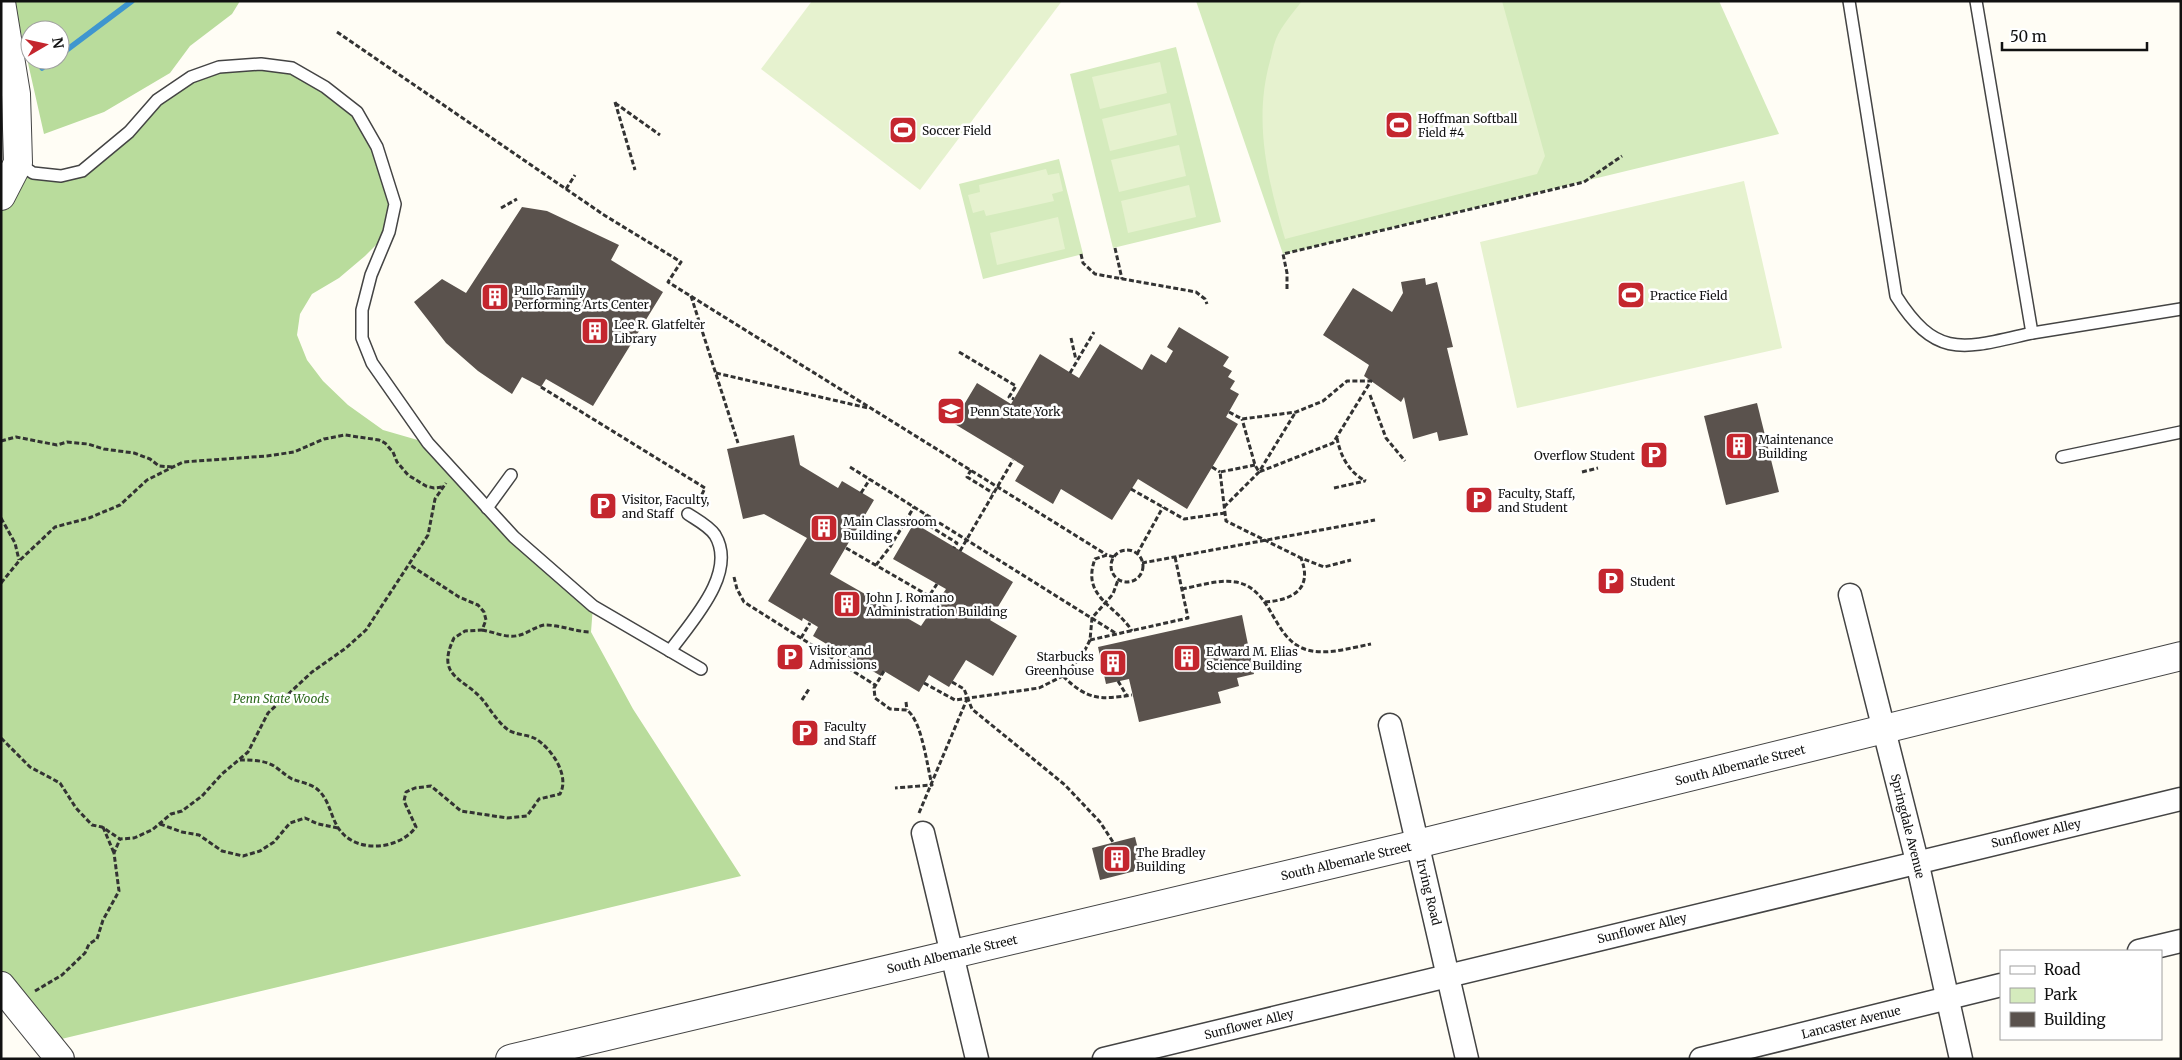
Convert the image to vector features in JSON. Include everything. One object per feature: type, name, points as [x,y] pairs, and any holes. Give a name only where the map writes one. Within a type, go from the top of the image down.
[{"type":"street","points":[[1,2],[16,94],[18,163],[1,196]]},
{"type":"street","name":"Springdale Avenue","points":[[1850,595],[1917,861],[1961,1059]]},
{"type":"street","name":"South Albemarle Street","points":[[510,1059],[1417,844],[2181,656]]},
{"type":"street","name":"Irving Road","points":[[1390,724],[1467,1059]]},
{"type":"street","name":"Sunflower Alley","points":[[1104,1059],[1917,861],[2181,799]]},
{"type":"street","points":[[920,825],[977,1059]]},
{"type":"street","points":[[2143,950],[2181,941]]},
{"type":"street","name":"Lancaster Avenue","points":[[1701,1059],[2000,985]]},
{"type":"street","points":[[8,994],[60,1059]]},
{"type":"lane","points":[[1849,1],[1896,296],[1909,317],[1924,332],[1934,340],[1951,345],[1993,342],[2032,333],[2181,309]]},
{"type":"lane","points":[[1976,1],[2032,333]]},
{"type":"lane","points":[[18,163],[33,173],[61,176],[82,171],[130,132],[157,100],[191,77],[219,67],[260,64],[292,68],[325,87],[358,112],[377,147],[395,204],[389,232],[371,275],[362,310],[362,338],[372,363],[428,444],[514,536],[594,606],[701,669]]},
{"type":"lane","points":[[2062,457],[2181,432]]},
{"type":"lane","points":[[487,508],[511,475]]},
{"type":"lane","points":[[670,651],[707,599],[718,581],[722,566],[716,536],[706,525],[688,514]]},
{"type":"path","points":[[337,32],[566,189],[681,262],[668,282],[997,487],[1114,557]]},
{"type":"path","points":[[635,170],[615,102],[660,135]]},
{"type":"path","points":[[1287,289],[1287,273],[1283,254],[1584,182],[1622,156]]},
{"type":"path","points":[[566,189],[575,175]]},
{"type":"path","points":[[501,208],[517,199]]},
{"type":"path","points":[[1115,248],[1122,279]]},
{"type":"path","points":[[1081,254],[1088,269],[1096,274],[1196,292],[1205,299],[1207,304]]},
{"type":"path","points":[[690,296],[738,443]]},
{"type":"path","points":[[1070,373],[1094,332]]},
{"type":"path","points":[[1071,338],[1076,361]]},
{"type":"path","points":[[959,352],[1016,386],[1009,397],[1014,399]]},
{"type":"path","points":[[716,373],[871,409]]},
{"type":"path","points":[[1229,412],[1242,419],[1296,412],[1323,401],[1347,381],[1371,381],[1333,443],[1258,472]]},
{"type":"path","points":[[541,387],[705,488],[697,503],[705,508]]},
{"type":"path","points":[[1370,395],[1386,438],[1405,461]]},
{"type":"path","points":[[1224,507],[1258,472],[1296,412]]},
{"type":"path","points":[[1242,419],[1254,466],[1258,472]]},
{"type":"path","points":[[1,583],[19,561],[55,527],[89,518],[113,508],[130,497],[147,480],[183,462],[267,456],[294,452],[324,439],[345,435],[378,440],[389,447],[396,462],[408,475],[434,488],[442,487],[435,499],[428,536],[366,630],[346,648],[312,672],[268,713],[248,752],[202,796],[159,824],[134,838],[120,839],[102,827],[92,825],[76,808],[60,783],[30,767],[1,738]]},
{"type":"path","points":[[2,440],[16,437],[57,445],[67,442],[88,444],[134,454],[150,459],[159,466],[174,467]]},
{"type":"path","points":[[1334,488],[1366,481],[1360,478],[1345,461],[1339,451],[1337,437]]},
{"type":"path","points":[[960,551],[1013,460]]},
{"type":"path","points":[[1212,468],[1220,472],[1254,466]]},
{"type":"path","points":[[850,467],[1118,634]]},
{"type":"path","points":[[1582,472],[1598,468]]},
{"type":"path","points":[[971,470],[967,477],[994,493]]},
{"type":"path","points":[[1220,472],[1226,521],[1301,558],[1324,567],[1351,560]]},
{"type":"path","points":[[861,493],[870,479]]},
{"type":"path","points":[[1131,489],[1184,520],[1225,513]]},
{"type":"path","points":[[879,566],[914,507]]},
{"type":"path","points":[[1136,554],[1163,507]]},
{"type":"path","points":[[927,515],[924,522],[957,542],[954,548]]},
{"type":"path","points":[[1,518],[15,543],[19,561]]},
{"type":"path","points":[[1142,563],[1375,520]]},
{"type":"path","points":[[846,548],[929,596],[937,584]]},
{"type":"path","points":[[1122,551],[1136,554],[1142,563],[1141,574],[1138,578],[1128,582],[1118,580],[1111,567],[1114,557],[1122,551]]},
{"type":"path","points":[[1107,554],[1095,559],[1092,567],[1094,588],[1105,604],[1125,620],[1132,631]]},
{"type":"path","points":[[1090,640],[1188,618],[1175,557]]},
{"type":"path","points":[[1265,602],[1289,598],[1297,593],[1303,584],[1306,570],[1301,558]]},
{"type":"path","points":[[410,564],[459,597],[478,605],[484,612],[486,620],[482,630]]},
{"type":"path","points":[[734,574],[737,590],[744,602],[875,685]]},
{"type":"path","points":[[924,683],[955,700],[1039,688],[1063,676],[1082,656],[1090,640],[1092,618],[1105,604],[1118,580]]},
{"type":"path","points":[[1182,589],[1235,582],[1248,587],[1265,602],[1286,638],[1303,648],[1322,652],[1371,644]]},
{"type":"path","points":[[801,638],[810,623]]},
{"type":"path","points":[[240,760],[264,762],[275,766],[283,774],[316,788],[326,799],[338,828],[348,839],[372,846],[399,841],[410,835],[416,827],[404,801],[406,792],[415,788],[431,786],[461,811],[507,818],[527,816],[539,799],[560,794],[565,785],[564,776],[551,754],[536,739],[508,730],[472,688],[452,675],[448,659],[454,638],[465,631],[482,630],[507,637],[520,635],[544,625],[576,632],[591,632]]},
{"type":"path","points":[[884,671],[875,685],[875,698],[882,705],[890,709],[906,710]]},
{"type":"path","points":[[1063,676],[1075,688],[1090,697],[1109,699],[1132,695]]},
{"type":"path","points":[[1118,681],[1127,696]]},
{"type":"path","points":[[952,682],[964,689],[972,709],[1065,784],[1100,822],[1112,842]]},
{"type":"path","points":[[802,700],[809,689]]},
{"type":"path","points":[[920,825],[932,784],[967,698]]},
{"type":"path","points":[[906,702],[906,710],[917,724],[932,784]]},
{"type":"path","points":[[895,788],[932,784]]},
{"type":"path","points":[[159,824],[182,832],[199,835],[222,851],[244,856],[260,851],[274,842],[290,823],[305,818],[318,824],[338,828]]},
{"type":"path","points":[[8,994],[62,975],[85,953],[89,944],[97,939],[102,930],[103,920],[119,891],[114,853],[102,827]]},
{"type":"path","points":[[114,853],[120,839]]},
{"type":"green space","points":[[14,1],[240,1],[232,14],[190,46],[170,73],[104,112],[44,134],[30,70],[70,70],[70,20],[20,20],[20,28]]},
{"type":"green space","name":"Soccer Field","points":[[812,1],[1062,1],[920,190],[761,69]]},
{"type":"green space","points":[[1196,1],[1719,1],[1779,134],[1283,254]]},
{"type":"green space","name":"Hoffman Softball Field #4","points":[[1302,1],[1502,1],[1545,156],[1537,174],[1285,239],[1268,173],[1263,129],[1263,106],[1265,84],[1275,42],[1284,24]]},
{"type":"green space","points":[[1176,47],[1221,222],[1113,248],[1070,74]]},
{"type":"green space","points":[[1160,62],[1167,93],[1100,109],[1092,77]]},
{"type":"green space","name":"Penn State Woods","points":[[219,67],[292,68],[357,112],[395,204],[389,232],[339,278],[312,294],[300,314],[297,335],[307,360],[323,381],[348,405],[383,430],[428,443],[514,537],[593,606],[591,632],[633,709],[741,876],[53,1041],[1,986],[1,196],[18,163],[33,173],[82,171],[157,100]]},
{"type":"green space","points":[[1170,103],[1177,135],[1110,151],[1102,119]]},
{"type":"green space","points":[[1179,145],[1186,176],[1119,192],[1111,160]]},
{"type":"green space","points":[[1059,159],[1083,254],[983,279],[959,184]]},
{"type":"green space","points":[[1046,169],[1048,175],[1059,173],[1063,191],[1052,194],[1054,201],[986,216],[984,210],[973,213],[968,195],[980,192],[979,185]]},
{"type":"green space","name":"Practice Field","points":[[1744,181],[1782,348],[1517,408],[1480,242]]},
{"type":"green space","points":[[1189,185],[1196,217],[1128,233],[1121,201]]},
{"type":"green space","points":[[1058,217],[1065,249],[997,265],[990,233]]},
{"type":"building","name":"Pullo Family Performing Arts Center","points":[[522,207],[547,211],[619,245],[611,260],[663,292],[593,406],[546,379],[541,387],[522,377],[512,394],[478,371],[446,343],[414,302],[442,279],[466,293]]},
{"type":"building","points":[[1425,278],[1426,285],[1437,282],[1453,347],[1447,348],[1468,435],[1439,441],[1437,432],[1413,439],[1404,397],[1401,402],[1364,376],[1369,365],[1323,335],[1353,288],[1392,312],[1403,293],[1401,282]]},
{"type":"building","points":[[1179,327],[1229,357],[1223,366],[1232,371],[1228,377],[1235,381],[1230,389],[1239,394],[1226,417],[1238,424],[1187,509],[1138,479],[1112,520],[1061,489],[1053,504],[1015,481],[1024,466],[953,423],[977,383],[1011,404],[1040,354],[1079,378],[1100,344],[1142,370],[1151,354],[1166,363],[1173,351],[1167,347]]},
{"type":"building","name":"Maintenance Building","points":[[1757,403],[1779,492],[1726,505],[1704,416]]},
{"type":"building","points":[[794,435],[800,465],[838,488],[842,481],[874,500],[830,574],[921,626],[946,589],[893,559],[914,523],[1013,582],[990,620],[1017,636],[993,676],[966,660],[949,687],[929,675],[919,692],[884,671],[881,676],[813,636],[818,627],[803,618],[802,621],[768,601],[807,538],[764,514],[743,519],[727,449]]},
{"type":"building","name":"Edward M. Elias Science Building","points":[[1242,615],[1254,674],[1237,678],[1239,686],[1218,692],[1221,703],[1139,722],[1129,679],[1106,684],[1098,647]]},
{"type":"building","name":"The Bradley Building","points":[[1135,837],[1143,869],[1100,880],[1092,848]]},
{"type":"waterway","points":[[70,48],[132,1]]},
{"type":"place","name":"Hoffman Softball Field #4","points":[[1399,125]]},
{"type":"place","name":"Soccer Field","points":[[903,130]]},
{"type":"place","name":"Practice Field","points":[[1631,295]]},
{"type":"place","name":"Pullo Family Performing Arts Center","points":[[495,297]]},
{"type":"place","name":"Lee R. Glatfelter Library","points":[[595,331]]},
{"type":"place","name":"Penn State York","points":[[951,411]]},
{"type":"place","name":"Maintenance Building","points":[[1739,446]]},
{"type":"place","name":"Overflow Student","points":[[1654,455]]},
{"type":"place","name":"Faculty, Staff, and Student","points":[[1479,500]]},
{"type":"place","name":"Visitor, Faculty, and Staff","points":[[603,506]]},
{"type":"place","name":"Main Classroom Building","points":[[824,528]]},
{"type":"place","name":"Student","points":[[1611,581]]},
{"type":"place","name":"John J. Romano Administration Building","points":[[847,604]]},
{"type":"place","name":"Visitor and Admissions","points":[[790,657]]},
{"type":"place","name":"Edward M. Elias Science Building","points":[[1187,658]]},
{"type":"place","name":"Starbucks Greenhouse","points":[[1113,663]]},
{"type":"place","name":"Faculty and Staff","points":[[805,733]]},
{"type":"place","name":"The Bradley Building","points":[[1117,859]]}]
